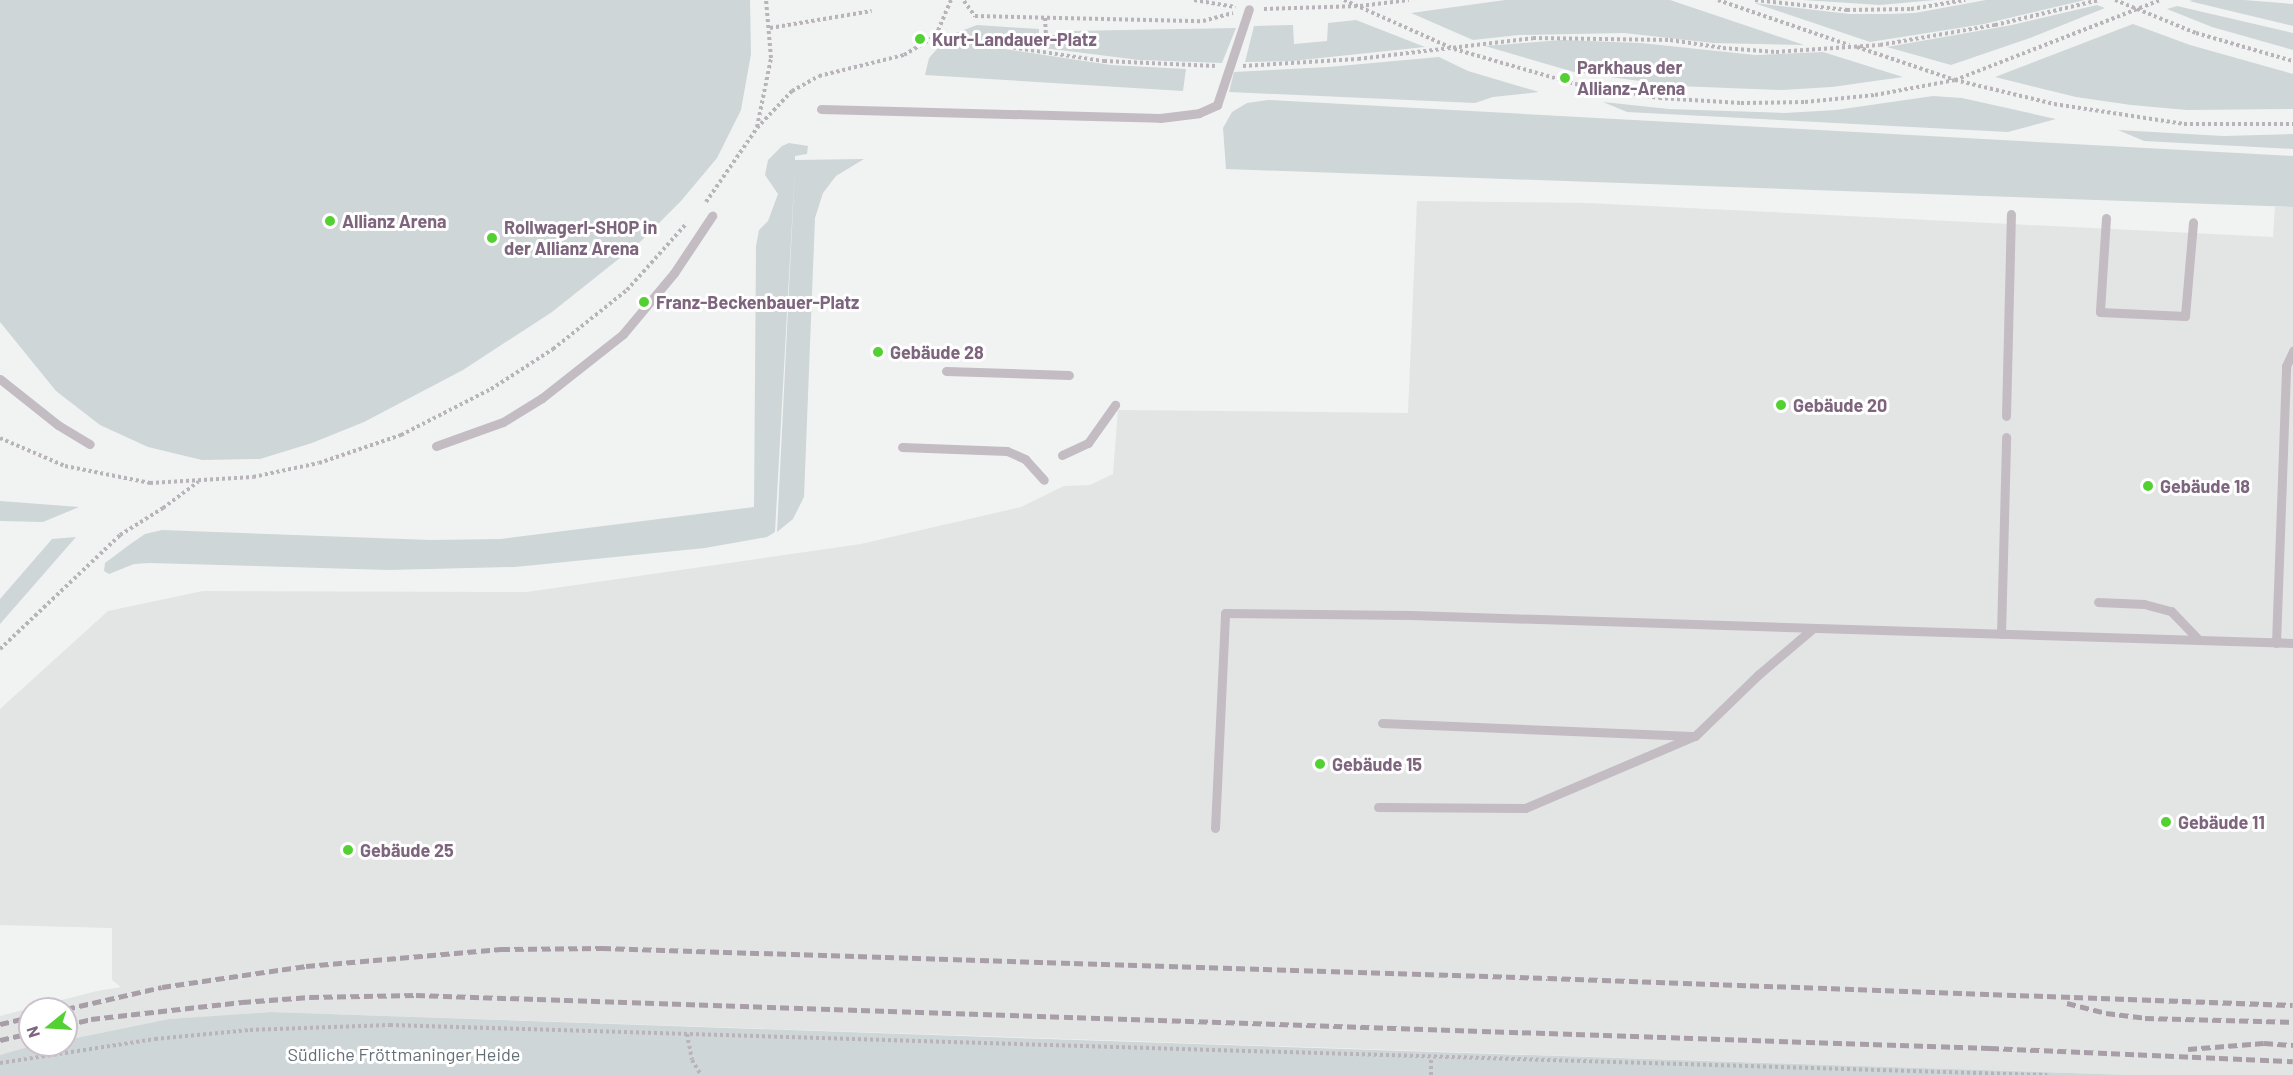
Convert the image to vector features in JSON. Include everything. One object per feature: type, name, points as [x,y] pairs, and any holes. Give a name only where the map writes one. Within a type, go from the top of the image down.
[{"type":"lane","points":[[821,109],[1183,117],[1217,105],[1249,9]]},
{"type":"lane","points":[[2006,416],[2011,214]]},
{"type":"lane","points":[[436,446],[503,422],[542,398],[623,334],[674,273],[712,216]]},
{"type":"lane","points":[[2106,218],[2100,312],[2185,316],[2193,222]]},
{"type":"lane","points":[[2276,643],[2286,366],[2293,351]]},
{"type":"lane","points":[[946,371],[1069,375]]},
{"type":"lane","points":[[0,379],[58,425],[90,444]]},
{"type":"lane","points":[[1062,455],[1088,442],[1115,405]]},
{"type":"lane","points":[[2001,634],[2006,437]]},
{"type":"lane","points":[[902,447],[1007,451],[1026,459],[1044,480]]},
{"type":"lane","points":[[2098,602],[2144,604],[2171,611],[2199,640]]},
{"type":"lane","points":[[1215,828],[1225,613],[1411,615],[2293,644]]},
{"type":"lane","points":[[1378,807],[1525,808],[1695,736],[1758,675],[1812,629]]},
{"type":"lane","points":[[1382,723],[1695,736]]},
{"type":"path","points":[[757,128],[771,58],[766,0]]},
{"type":"path","points":[[704,205],[757,128],[792,91],[819,76],[904,55],[936,36],[952,0],[965,0],[975,16],[1203,21],[1249,9]]},
{"type":"path","points":[[1194,0],[1249,9],[1360,6],[1410,0]]},
{"type":"path","points":[[1344,0],[1454,49],[1575,84],[1671,98],[1741,103],[1805,102],[1875,95],[1955,80],[2160,0]]},
{"type":"path","points":[[1718,0],[1955,80],[2054,104],[2184,123],[2293,124]]},
{"type":"path","points":[[1755,0],[1846,10],[1911,9],[1965,0]]},
{"type":"path","points":[[936,36],[1104,61],[1230,67],[1358,59],[1454,49],[1503,40],[1572,37],[1670,40],[1723,48],[1776,52],[1880,45],[1995,25],[2099,0]]},
{"type":"path","points":[[2115,0],[2196,33],[2293,60]]},
{"type":"path","points":[[770,28],[872,11]]},
{"type":"path","points":[[1045,18],[1046,37],[1064,37]]},
{"type":"path","points":[[0,438],[65,466],[150,483],[253,477],[319,463],[402,435],[491,389],[553,349],[627,290],[688,222]]},
{"type":"path","points":[[0,650],[113,542],[198,482]]},
{"type":"path","points":[[0,1064],[155,1039],[250,1030],[390,1025],[2047,1075]]},
{"type":"path","points":[[687,1034],[692,1060],[701,1075]]},
{"type":"path","points":[[1431,1057],[1431,1075]]},
{"type":"shaded area","points":[[1417,201],[1587,203],[2273,237],[2275,207],[2293,207],[2293,1075],[2129,1075],[271,1012],[169,1019],[78,1038],[78,997],[74,997],[121,987],[112,980],[112,928],[0,925],[0,709],[108,611],[203,591],[527,592],[861,544],[1021,507],[1064,486],[1090,485],[1113,474],[1118,410],[1408,413]]},
{"type":"shaded area","points":[[18,1011],[18,1050],[0,1055],[0,1016]]},
{"type":"green space","name":"Allianz Arena","points":[[0,0],[750,0],[751,54],[741,110],[717,158],[681,201],[640,242],[552,312],[463,370],[364,422],[312,443],[260,459],[202,460],[148,447],[100,425],[56,391],[0,322]]},
{"type":"green space","points":[[1505,0],[1670,0],[1804,45],[1713,43],[1624,33],[1519,35],[1473,40],[1411,13]]},
{"type":"green space","points":[[1803,0],[1935,0],[1880,5]]},
{"type":"green space","points":[[1986,0],[2085,0],[1984,24],[1870,42],[1754,3],[1850,14],[1888,14],[1915,13]]},
{"type":"green space","points":[[2244,0],[2293,4],[2293,26],[2189,1]]},
{"type":"green space","points":[[2097,5],[2105,8],[2030,38],[1951,65],[1887,47],[2012,25]]},
{"type":"green space","points":[[2177,6],[2293,33],[2293,50],[2212,27],[2167,9]]},
{"type":"green space","points":[[1356,20],[1425,47],[1292,61],[1245,62],[1254,26],[1293,25],[1294,44],[1327,41],[1328,23]]},
{"type":"green space","points":[[2133,24],[2190,45],[2293,74],[2293,109],[2187,110],[2131,105],[2076,97],[1995,77]]},
{"type":"green space","points":[[977,25],[1039,29],[1039,40],[1064,42],[1070,37],[1070,31],[1236,28],[1222,63],[1139,60],[948,36]]},
{"type":"green space","points":[[945,40],[1111,65],[1186,69],[1183,91],[925,75],[929,58]]},
{"type":"green space","points":[[1562,40],[1641,43],[1755,55],[1823,52],[1903,77],[1832,87],[1782,90],[1676,86],[1574,72],[1485,46]]},
{"type":"green space","points":[[1439,57],[1468,71],[1539,92],[1493,97],[1475,103],[1229,92],[1234,72],[1328,67]]},
{"type":"green space","points":[[1933,96],[1962,98],[2056,119],[2008,132],[1627,112],[1603,102],[1669,109],[1784,113],[1836,110]]},
{"type":"green space","points":[[1268,100],[2293,156],[2293,207],[1226,169],[1223,128],[1232,112],[1247,103]]},
{"type":"green space","points":[[2118,130],[2223,136],[2293,134],[2293,149],[2144,141]]},
{"type":"green space","points":[[789,143],[808,146],[807,154],[795,156],[795,160],[864,159],[836,176],[823,193],[815,218],[804,497],[793,519],[777,532],[795,167],[775,532],[767,537],[705,548],[515,567],[388,570],[150,563],[134,564],[109,574],[104,571],[105,563],[129,545],[145,534],[162,530],[431,540],[501,539],[754,507],[756,246],[759,230],[768,221],[778,194],[765,175],[768,160],[782,146]]},
{"type":"green space","points":[[0,501],[79,507],[43,522],[0,521]]},
{"type":"green space","points":[[76,537],[0,624],[0,599],[52,539]]},
{"type":"green space","name":"Südliche Fröttmaninger Heide","points":[[271,1012],[2129,1075],[0,1075],[0,1055],[18,1050],[18,1057],[78,1057],[78,1038],[169,1019]]},
{"type":"railway","points":[[78,1006],[162,987],[306,966],[501,949],[602,948],[1548,978],[2293,1005]]},
{"type":"railway","points":[[78,1022],[242,1002],[310,997],[416,995],[1990,1048],[2293,1061]]},
{"type":"railway","points":[[2067,1003],[2106,1013],[2145,1018],[2293,1022]]},
{"type":"railway","points":[[0,1024],[18,1020]]},
{"type":"railway","points":[[0,1040],[18,1036]]},
{"type":"railway","points":[[2188,1049],[2264,1043],[2293,1045]]},
{"type":"place","name":"Kurt-Landauer-Platz","points":[[920,39]]},
{"type":"place","name":"Parkhaus der Allianz-Arena","points":[[1565,78]]},
{"type":"place","name":"Allianz Arena","points":[[330,221]]},
{"type":"place","name":"Rollwagerl-SHOP in der Allianz Arena","points":[[492,238]]},
{"type":"place","name":"Franz-Beckenbauer-Platz","points":[[644,302]]},
{"type":"place","name":"Gebäude 28","points":[[878,352]]},
{"type":"place","name":"Gebäude 20","points":[[1781,405]]},
{"type":"place","name":"Gebäude 18","points":[[2148,486]]},
{"type":"place","name":"Gebäude 15","points":[[1320,764]]},
{"type":"place","name":"Gebäude 11","points":[[2166,822]]},
{"type":"place","name":"Gebäude 25","points":[[348,850]]}]
